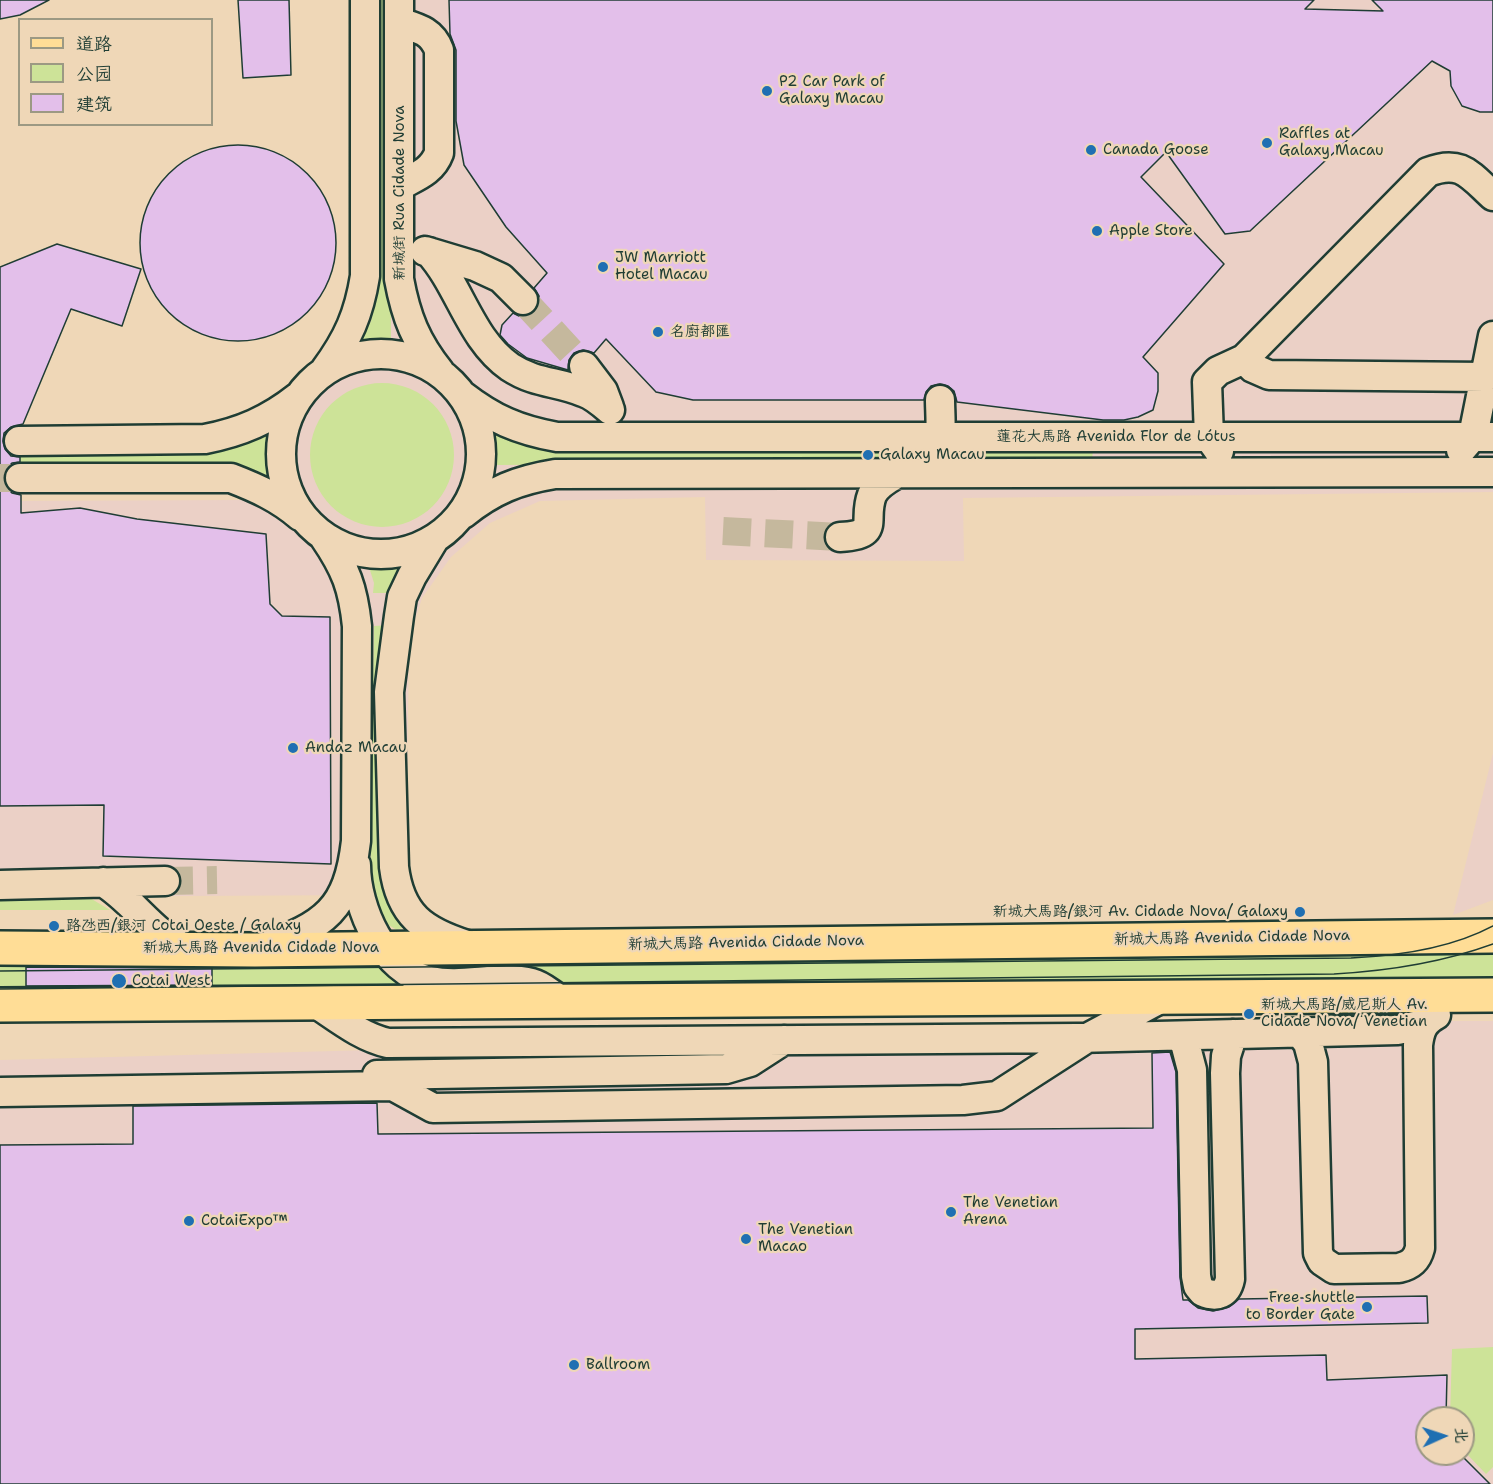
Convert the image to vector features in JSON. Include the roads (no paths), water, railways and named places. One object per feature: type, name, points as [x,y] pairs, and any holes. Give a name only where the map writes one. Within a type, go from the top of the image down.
[{"type":"main road","name":"新城大馬路 Avenida Cidade Nova","points":[[0,948],[255,950],[1493,936]]},
{"type":"main road","points":[[0,1005],[1483,995]]},
{"type":"street","points":[[20,441],[205,439],[231,434],[256,425],[279,412],[324,372],[352,328],[365,276],[365,0]]},
{"type":"street","points":[[399,11],[430,34],[439,50],[439,153],[430,169],[399,186]]},
{"type":"street","name":"新城街 Rua Cidade Nova","points":[[399,11],[399,279],[404,305],[413,330],[426,354],[442,374]]},
{"type":"street","points":[[1493,196],[1465,170],[1443,166],[1428,172],[1244,359],[1218,371],[1207,382],[1209,437],[1214,446],[1229,457],[1243,460],[1322,460],[1356,472],[1398,457],[1444,455],[1459,451],[1483,436],[1485,376],[1493,336]]},
{"type":"street","points":[[399,247],[429,252],[476,266],[501,278],[523,300]]},
{"type":"street","points":[[429,252],[442,267],[471,321],[492,349],[509,366],[535,380],[584,392],[612,423]]},
{"type":"street","points":[[324,372],[357,356],[393,354],[410,358],[442,374],[462,395],[477,423],[482,454],[477,485],[463,514]]},
{"type":"street","points":[[1244,359],[1253,368],[1269,375],[1485,376]]},
{"type":"street","points":[[584,366],[603,391],[612,423]]},
{"type":"street","points":[[300,395],[289,414],[283,436],[281,458],[284,480],[292,501],[339,560],[349,580],[354,600],[357,626],[356,877],[360,900],[376,937],[408,971],[431,981],[525,982],[540,986],[563,1001]]},
{"type":"street","name":"蓮花大馬路 Avenida Flor de Lótus","points":[[462,395],[499,420],[531,433],[557,437],[612,423],[940,437],[1483,436]]},
{"type":"street","points":[[838,473],[837,466],[853,458],[935,455],[939,450],[940,400]]},
{"type":"street","points":[[20,478],[231,478],[259,488],[282,500],[339,546],[373,555],[391,555],[409,552],[425,545],[482,499],[505,487],[529,478],[555,474],[1493,472]]},
{"type":"street","points":[[838,473],[859,486],[870,506]]},
{"type":"street","points":[[840,537],[854,536],[866,530],[869,524],[872,495],[878,486],[898,473]]},
{"type":"street","points":[[436,537],[402,597],[389,692],[394,867],[402,902],[420,925],[472,946]]},
{"type":"street","points":[[357,738],[370,733],[380,725],[383,699],[389,692]]},
{"type":"street","points":[[255,950],[304,931],[327,915],[347,886],[356,841]]},
{"type":"street","points":[[0,885],[165,881]]},
{"type":"street","points":[[102,882],[115,890],[163,936],[187,949]]},
{"type":"street","points":[[315,1003],[363,1034],[376,1041],[387,1043],[1087,1038],[1398,1030],[1418,1025],[1483,995]]},
{"type":"street","points":[[0,1092],[393,1086],[433,1108],[963,1100],[997,1096],[1087,1038],[1162,998]]},
{"type":"street","points":[[1299,1032],[1308,1043],[1313,1062],[1318,1253],[1322,1261],[1334,1269],[1399,1268],[1414,1261],[1420,1248],[1418,1045],[1420,1032],[1426,1020]]},
{"type":"street","points":[[1178,1036],[1185,1043],[1192,1070],[1196,1276],[1198,1287],[1203,1293],[1217,1296],[1225,1292],[1230,1280],[1226,1056],[1233,1034]]},
{"type":"street","points":[[0,1083],[726,1069],[750,1062],[784,1040]]},
{"type":"tunnel","points":[[523,300],[584,366]]},
{"type":"tunnel","points":[[0,478],[20,478]]},
{"type":"tunnel","points":[[723,531],[840,537]]},
{"type":"tunnel","points":[[165,881],[217,880]]},
{"type":"tram line","points":[[0,971],[1351,958],[1442,946],[1493,926]]},
{"type":"tram line","points":[[0,989],[1334,974],[1415,965],[1493,944]]},
{"type":"place","name":"P2 Car Park of Galaxy Macau","points":[[767,91]]},
{"type":"place","name":"Raffles at Galaxy Macau","points":[[1267,143]]},
{"type":"place","name":"Canada Goose","points":[[1091,150]]},
{"type":"place","name":"Apple Store","points":[[1097,231]]},
{"type":"place","name":"JW Marriott Hotel Macau","points":[[603,267]]},
{"type":"place","name":"名廚都匯","points":[[658,332]]},
{"type":"place","name":"Galaxy Macau","points":[[868,455]]},
{"type":"place","name":"Andaz Macau","points":[[293,748]]},
{"type":"place","name":"新城大馬路/銀河 Av. Cidade Nova/ Galaxy","points":[[1300,912]]},
{"type":"place","name":"路氹西/銀河 Cotai Oeste / Galaxy","points":[[54,926]]},
{"type":"place","name":"Cotai West","points":[[119,981]]},
{"type":"place","name":"新城大馬路/威尼斯人 Av. Cidade Nova/ Venetian","points":[[1249,1014]]},
{"type":"place","name":"The Venetian Arena","points":[[951,1212]]},
{"type":"place","name":"CotaiExpo™","points":[[189,1221]]},
{"type":"place","name":"The Venetian Macao","points":[[746,1239]]},
{"type":"place","name":"Free shuttle to Border Gate","points":[[1367,1307]]},
{"type":"place","name":"Ballroom","points":[[574,1365]]}]
